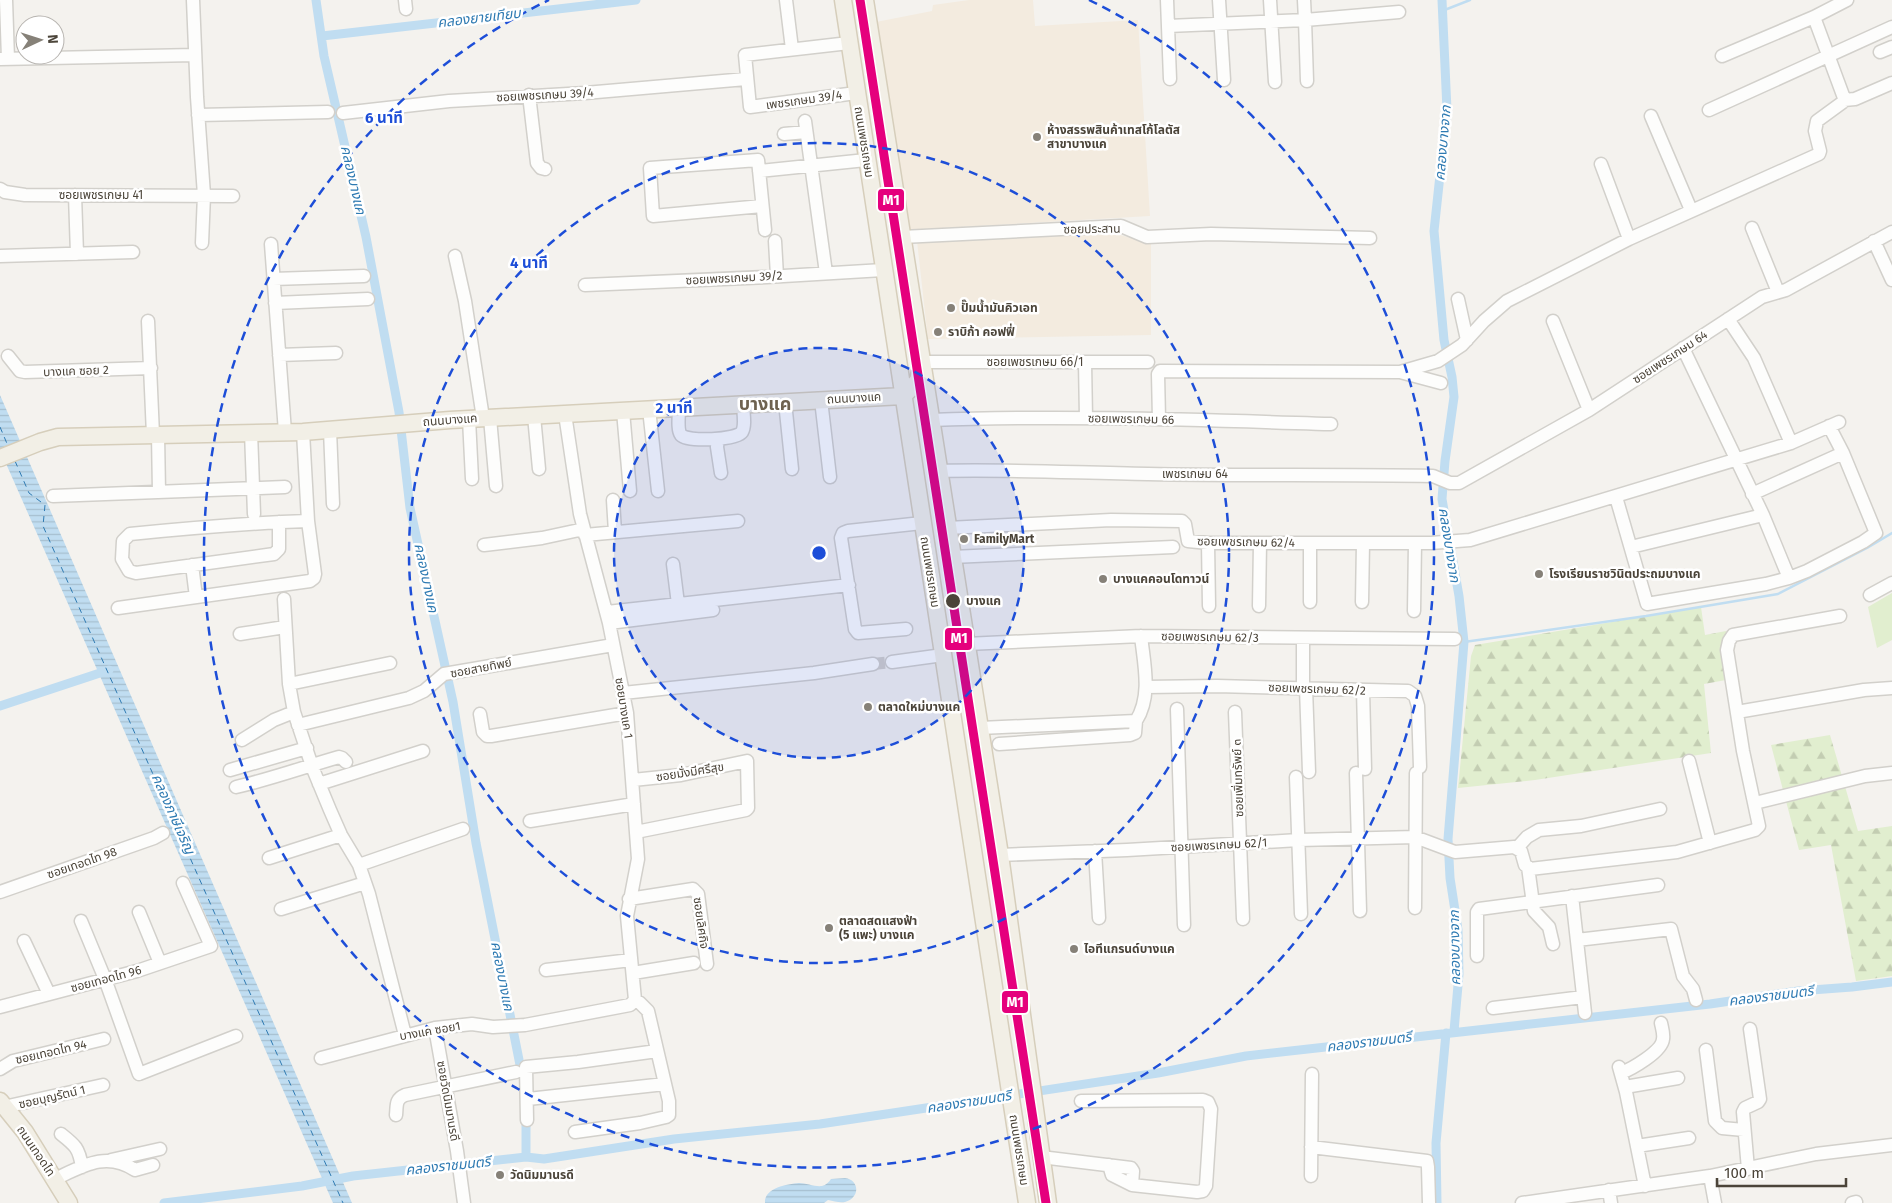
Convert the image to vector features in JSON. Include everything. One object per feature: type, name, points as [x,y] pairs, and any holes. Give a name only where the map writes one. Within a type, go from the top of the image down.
[{"type":"main road","name":"ถนนเพชรเกษม","points":[[843,0],[1027,1203]]},
{"type":"main road","name":"ถนนเพชรเกษม","points":[[865,0],[1000,856],[1034,1111],[1049,1203]]},
{"type":"main road","points":[[903,396],[918,381],[922,362]]},
{"type":"main road","name":"ถนนบางแค","points":[[0,458],[58,437],[303,432],[480,419],[903,396]]},
{"type":"main road","name":"ถนนเทอดไท","points":[[1,1105],[24,1132],[55,1178],[69,1203]]},
{"type":"street","points":[[6,0],[4,59],[195,55]]},
{"type":"street","points":[[193,0],[198,116],[204,195],[202,243]]},
{"type":"street","points":[[786,0],[792,49]]},
{"type":"street","points":[[1167,0],[1170,79]]},
{"type":"street","points":[[1219,0],[1224,80]]},
{"type":"street","points":[[1270,0],[1275,82]]},
{"type":"street","points":[[1304,0],[1308,80]]},
{"type":"street","points":[[1722,56],[1814,17],[1847,0]]},
{"type":"street","points":[[1168,26],[1305,20],[1400,12]]},
{"type":"street","points":[[1814,17],[1844,100]]},
{"type":"street","points":[[1709,110],[1892,27]]},
{"type":"street","points":[[746,78],[745,55],[849,43]]},
{"type":"street","points":[[1880,52],[1892,47]]},
{"type":"street","name":"เพชรเกษม 39/4","points":[[746,78],[750,107],[856,92]]},
{"type":"street","name":"ซอยเพชรเกษม 39/4","points":[[343,112],[449,101],[529,95],[594,93],[746,78]]},
{"type":"street","points":[[1400,372],[1438,361],[1465,343],[1484,321],[1507,302],[1629,239],[1691,210],[1805,162],[1819,154],[1815,132],[1816,121],[1844,100],[1855,99],[1892,83]]},
{"type":"street","points":[[529,95],[536,159],[538,166],[545,169]]},
{"type":"street","points":[[198,116],[328,112]]},
{"type":"street","points":[[1651,116],[1691,210]]},
{"type":"street","points":[[784,134],[805,127],[826,273]]},
{"type":"street","points":[[762,206],[653,216],[650,168],[758,160],[765,230]]},
{"type":"street","points":[[759,171],[866,160]]},
{"type":"street","points":[[1601,164],[1629,239]]},
{"type":"street","name":"ซอยเพชรเกษม 41","points":[[0,189],[5,192],[25,195],[233,196]]},
{"type":"street","points":[[75,195],[77,254]]},
{"type":"street","name":"ซอยประสาน","points":[[902,236],[1121,226],[1147,237],[1211,234],[1370,238]]},
{"type":"street","points":[[1752,228],[1778,292]]},
{"type":"street","name":"ซอยเพชรเกษม 64","points":[[1450,483],[1458,483],[1589,410],[1762,297],[1786,290],[1892,232]]},
{"type":"street","points":[[775,240],[777,276]]},
{"type":"street","points":[[1874,241],[1892,280]]},
{"type":"street","points":[[271,244],[285,432]]},
{"type":"street","points":[[0,256],[133,252]]},
{"type":"street","points":[[455,256],[465,301],[480,419],[496,486]]},
{"type":"street","name":"ซอยเพชรเกษม 39/2","points":[[585,285],[883,270]]},
{"type":"street","points":[[273,279],[364,276]]},
{"type":"street","points":[[275,303],[368,299]]},
{"type":"street","points":[[1458,300],[1465,343]]},
{"type":"street","points":[[1728,319],[1754,358],[1790,443]]},
{"type":"street","points":[[148,321],[159,492]]},
{"type":"street","points":[[1553,321],[1589,410]]},
{"type":"street","points":[[1683,348],[1763,515],[1789,578]]},
{"type":"street","points":[[279,355],[336,352]]},
{"type":"street","name":"บางแค ซอย 2","points":[[8,356],[20,371],[25,372],[151,368]]},
{"type":"street","name":"ซอยเพชรเกษม 66/1","points":[[922,362],[1148,362]]},
{"type":"street","points":[[1085,362],[1086,418]]},
{"type":"street","points":[[1158,419],[1158,374],[1160,371],[1400,372],[1441,383]]},
{"type":"street","points":[[821,400],[830,478]]},
{"type":"street","points":[[785,402],[792,469]]},
{"type":"street","points":[[679,408],[680,433],[682,436],[687,438],[718,439],[737,436],[742,432],[744,426],[742,404]]},
{"type":"street","points":[[649,410],[658,491]]},
{"type":"street","points":[[623,411],[630,491]]},
{"type":"street","name":"ซอยบางแค 1","points":[[565,414],[580,514],[608,617],[612,645],[627,713],[637,862],[629,899],[627,922],[632,966],[632,1003]]},
{"type":"street","points":[[534,416],[539,469]]},
{"type":"street","name":"ซอยเพชรเกษม 66","points":[[931,420],[1086,418],[1332,424]]},
{"type":"street","points":[[472,479],[480,419]]},
{"type":"street","name":"ซอยเพชรเกษม 62/4","points":[[948,528],[1111,520],[1182,521],[1185,524],[1188,541],[1208,543],[1415,543],[1459,541],[1479,538],[1736,460],[1790,443],[1834,424],[1843,453]]},
{"type":"street","points":[[330,430],[333,504]]},
{"type":"street","points":[[251,432],[254,514]]},
{"type":"street","points":[[118,608],[312,580],[315,574],[308,521],[303,432]]},
{"type":"street","points":[[718,439],[717,447],[721,473]]},
{"type":"street","points":[[1616,497],[1647,604],[1766,584],[1789,578],[1876,533],[1843,453],[1752,494]]},
{"type":"street","name":"เพชรเกษม 64","points":[[938,471],[986,469],[1150,474],[1433,476],[1450,483]]},
{"type":"street","points":[[53,496],[285,487]]},
{"type":"street","points":[[613,500],[615,532]]},
{"type":"street","points":[[1631,548],[1763,515]]},
{"type":"street","points":[[279,522],[280,547],[276,553],[132,572],[126,568],[122,559],[123,541],[133,534],[279,522],[308,521]]},
{"type":"street","points":[[484,545],[584,532],[615,532],[738,521]]},
{"type":"street","points":[[906,629],[858,633],[854,625],[850,585],[841,538],[843,533],[853,530],[922,522]]},
{"type":"street","points":[[1208,543],[1209,606]]},
{"type":"street","points":[[1259,606],[1260,543]]},
{"type":"street","points":[[1310,543],[1310,602]]},
{"type":"street","points":[[1362,602],[1363,543]]},
{"type":"street","points":[[1414,611],[1415,543]]},
{"type":"street","points":[[952,557],[1173,547]]},
{"type":"street","points":[[673,564],[678,604]]},
{"type":"street","points":[[192,565],[196,597]]},
{"type":"street","points":[[1870,594],[1892,582]]},
{"type":"street","points":[[608,617],[678,604],[850,585]]},
{"type":"street","points":[[284,599],[289,684],[294,712],[319,784],[341,835],[359,865],[369,894],[406,1034]]},
{"type":"street","points":[[608,617],[713,610]]},
{"type":"street","points":[[1528,867],[1530,869],[1677,852],[1755,830],[1759,826],[1743,751],[1727,650],[1729,641],[1734,635],[1840,616]]},
{"type":"street","points":[[240,634],[285,627]]},
{"type":"street","points":[[999,744],[1082,738],[1136,721],[1142,712],[1146,687],[1141,636]]},
{"type":"street","name":"ซอยเพชรเกษม 62/3","points":[[966,644],[1141,636],[1454,639]]},
{"type":"street","points":[[1303,638],[1309,772]]},
{"type":"street","name":"ซอยสายทิพย์","points":[[298,725],[409,698],[424,691],[441,676],[456,672],[612,645]]},
{"type":"street","points":[[892,662],[943,655]]},
{"type":"street","points":[[289,684],[390,662]]},
{"type":"street","points":[[623,692],[814,673],[873,664]]},
{"type":"street","name":"ซอยเพชรเกษม 62/2","points":[[1146,687],[1408,691],[1415,696],[1418,706],[1415,837]]},
{"type":"street","points":[[1737,712],[1856,691],[1892,688]]},
{"type":"street","points":[[1360,911],[1358,838],[1363,690]]},
{"type":"street","points":[[1177,709],[1184,926]]},
{"type":"street","points":[[242,740],[274,720],[294,712]]},
{"type":"street","name":"ซอยเพิ่มทรัพย์ ๓","points":[[1236,712],[1244,918]]},
{"type":"street","points":[[480,714],[483,732],[487,736],[491,736],[627,713]]},
{"type":"street","points":[[980,728],[1081,724],[1112,730]]},
{"type":"street","points":[[1081,724],[1082,738]]},
{"type":"street","points":[[230,770],[307,748]]},
{"type":"street","points":[[319,784],[424,751]]},
{"type":"street","points":[[236,787],[269,780],[311,765],[339,758],[346,762]]},
{"type":"street","name":"ซอยมั่งมีศรีสุข","points":[[633,780],[681,774],[747,761],[748,808],[746,810],[636,832]]},
{"type":"street","points":[[1689,761],[1710,843]]},
{"type":"street","points":[[1755,802],[1865,776],[1892,773]]},
{"type":"street","points":[[1296,777],[1301,914]]},
{"type":"street","points":[[530,821],[634,804]]},
{"type":"street","points":[[1553,944],[1549,927],[1534,911],[1528,867],[1517,848],[1527,837],[1539,830],[1582,826],[1660,809]]},
{"type":"street","points":[[359,865],[463,829]]},
{"type":"street","name":"ซอยเทอดไท 98","points":[[0,892],[154,838],[163,833]]},
{"type":"street","points":[[269,858],[341,835]]},
{"type":"street","points":[[1415,837],[1415,908]]},
{"type":"street","name":"ซอยเพชรเกษม 62/1","points":[[1000,856],[1299,840],[1415,837],[1455,852],[1517,848]]},
{"type":"street","points":[[1095,851],[1099,918]]},
{"type":"street","name":"ซอยเทอดไท 96","points":[[0,1007],[106,979],[211,946],[183,883]]},
{"type":"street","points":[[281,909],[365,883]]},
{"type":"street","points":[[1477,956],[1477,912],[1479,909],[1658,885]]},
{"type":"street","name":"ซอยเลิศกิจ","points":[[629,899],[696,890],[707,964]]},
{"type":"street","points":[[1572,896],[1585,1012]]},
{"type":"street","points":[[139,912],[160,963]]},
{"type":"street","points":[[81,921],[106,979],[139,1074],[236,1036]]},
{"type":"street","points":[[1577,940],[1671,929],[1683,976],[1693,989],[1696,1000]]},
{"type":"street","points":[[24,941],[48,994]]},
{"type":"street","points":[[546,970],[694,963]]},
{"type":"street","points":[[1493,1008],[1583,997]]},
{"type":"street","points":[[575,1132],[640,1123],[666,1117],[670,1111],[648,1012],[640,1002],[632,1003]]},
{"type":"street","name":"บางแค ซอย1","points":[[321,1058],[406,1034],[435,1028],[472,1024],[500,1027],[525,1025],[632,1003]]},
{"type":"street","points":[[1645,1186],[1620,1070],[1641,1063],[1661,1044],[1663,1039],[1661,1023]]},
{"type":"street","name":"ซอยวัดนิมมานรดี","points":[[435,1028],[458,1151],[464,1203]]},
{"type":"street","points":[[1748,1169],[1744,1130],[1745,1108],[1758,1102],[1760,1099],[1750,1029]]},
{"type":"street","name":"ซอยเทอดไท 94","points":[[0,1069],[13,1060],[104,1039]]},
{"type":"street","points":[[1706,1050],[1715,1121],[1722,1128],[1744,1130]]},
{"type":"street","points":[[527,1120],[526,1067],[657,1051]]},
{"type":"street","points":[[396,1116],[397,1100],[399,1097],[516,1072]]},
{"type":"street","points":[[1311,1176],[1312,1074]]},
{"type":"street","points":[[1625,1087],[1678,1078]]},
{"type":"street","points":[[528,1099],[665,1084]]},
{"type":"street","name":"ซอยบุญรัตน์ 1","points":[[1,1105],[103,1085]]},
{"type":"street","points":[[1041,1157],[1132,1169],[1132,1185],[1197,1192],[1203,1191],[1206,1186],[1210,1104],[1203,1100],[1081,1101]]},
{"type":"street","points":[[61,1134],[75,1144],[82,1167]]},
{"type":"street","points":[[1637,1146],[1688,1138]]},
{"type":"street","points":[[1522,1203],[1610,1197],[1645,1186],[1748,1169],[1816,1154],[1892,1145]]},
{"type":"street","points":[[1311,1147],[1427,1161],[1429,1203]]},
{"type":"street","points":[[55,1178],[103,1160],[111,1160],[160,1149]]},
{"type":"street","points":[[111,1160],[135,1170],[153,1165]]},
{"type":"street","points":[[1710,1176],[1714,1203]]},
{"type":"shaded area","points":[[969,0],[1033,0],[1035,26],[1138,20],[1150,216],[908,230],[876,22],[932,11],[933,5]]},
{"type":"shaded area","points":[[1116,234],[1151,243],[1151,335],[928,339],[917,241]]},
{"type":"green space","points":[[1892,593],[1892,640],[1877,648],[1868,607]]},
{"type":"green space","points":[[1701,607],[1705,635],[1726,631],[1726,680],[1704,684],[1711,753],[1535,780],[1458,788],[1471,656],[1475,645]]},
{"type":"green space","points":[[1830,735],[1858,831],[1892,826],[1892,976],[1856,981],[1831,845],[1799,850],[1771,745]]},
{"type":"water","name":"คลองภาษีเจริญ","points":[[0,395],[352,1203],[333,1203],[0,450]]},
{"type":"water","points":[[831,1179],[850,1179],[856,1185],[856,1193],[850,1200],[845,1202],[828,1200],[824,1203],[765,1203],[768,1194],[772,1190],[783,1186],[799,1183],[822,1186]]},
{"type":"waterway","name":"คลองบางแค","points":[[316,0],[324,56],[366,237],[399,412],[410,508],[453,702],[476,843],[522,1075]]},
{"type":"waterway","name":"คลองยายเทียบ","points":[[322,36],[636,0]]},
{"type":"waterway","name":"คลองบางจาก","points":[[1442,0],[1447,110],[1434,231],[1444,340],[1454,397],[1442,499],[1459,596],[1464,642],[1448,839],[1450,878],[1458,930],[1459,974],[1454,1031]]},
{"type":"waterway","points":[[1442,11],[1470,0]]},
{"type":"waterway","points":[[1464,642],[1646,616],[1778,594],[1892,533]]},
{"type":"waterway","points":[[0,706],[109,670]]},
{"type":"waterway","name":"คลองราชมนตรี","points":[[164,1203],[302,1186],[353,1176],[526,1157],[544,1159],[674,1139],[820,1124],[1158,1073],[1246,1056],[1710,1004],[1798,991],[1892,982]]},
{"type":"waterway","name":"คลองบางจาก","points":[[1437,1203],[1436,1143],[1446,1033]]},
{"type":"waterway","name":"คลองบางแค","points":[[526,1115],[526,1157]]},
{"type":"ferry route","points":[[0,427],[8,446]]},
{"type":"ferry route","points":[[15,461],[29,493],[45,505],[43,526],[343,1203]]},
{"type":"tunnel","points":[[873,664],[892,662]]},
{"type":"transit line","name":"M1","points":[[860,0],[1046,1203]]},
{"type":"place","name":"ห้างสรรพสินค้าเทสโก้โลตัส สาขาบางแค","points":[[1037,137]]},
{"type":"place","name":"ปั๊มน้ำมันคิวเอท","points":[[951,308]]},
{"type":"place","name":"ราบิก้า คอฟฟี่","points":[[938,332]]},
{"type":"place","name":"FamilyMart","points":[[964,539]]},
{"type":"place","name":"โรงเรียนราชวินิตประถมบางแค","points":[[1539,574]]},
{"type":"place","name":"บางแคคอนโดทาวน์","points":[[1103,579]]},
{"type":"place","name":"บางแค","points":[[953,601]]},
{"type":"place","name":"ตลาดใหม่บางแค","points":[[868,707]]},
{"type":"place","name":"ตลาดสดแสงฟ้า (5 แพะ) บางแค","points":[[829,928]]},
{"type":"place","name":"ไอทีแกรนด์บางแค","points":[[1074,949]]},
{"type":"place","name":"วัดนิมมานรดี","points":[[500,1175]]},
{"type":"district","name":"บางแค","points":[[765,404]]}]
